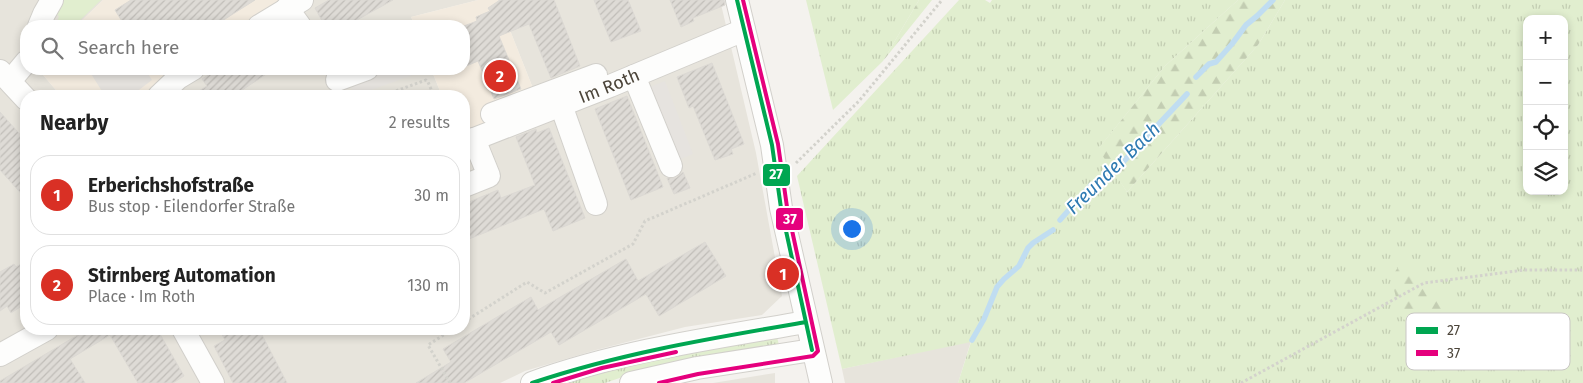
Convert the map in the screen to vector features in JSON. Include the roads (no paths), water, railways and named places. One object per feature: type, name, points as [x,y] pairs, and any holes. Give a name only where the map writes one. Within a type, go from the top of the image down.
[{"type":"street","points":[[42,20],[52,0]]},
{"type":"street","points":[[275,20],[296,12]]},
{"type":"street","points":[[492,114],[741,16],[777,173],[781,208],[821,383]]},
{"type":"street","name":"Im Roth","points":[[470,141],[634,76],[741,16]]},
{"type":"street","points":[[20,66],[5,76],[20,92]]},
{"type":"street","points":[[165,90],[183,75]]},
{"type":"street","points":[[337,82],[353,75]]},
{"type":"street","points":[[634,76],[671,166]]},
{"type":"street","points":[[561,105],[596,204]]},
{"type":"street","name":"Im Roth","points":[[470,143],[489,176],[470,184]]},
{"type":"street","points":[[532,383],[600,362],[692,342],[806,322]]},
{"type":"street","points":[[0,355],[36,335]]},
{"type":"street","points":[[186,335],[213,383]]},
{"type":"street","points":[[631,383],[697,368],[812,350]]},
{"type":"waterway","name":"Freunder Bach","points":[[1196,77],[1209,64],[1216,62],[1246,25],[1273,0]]},
{"type":"waterway","name":"Freunder Bach","points":[[1060,220],[1091,185],[1108,178],[1187,94]]},
{"type":"waterway","name":"Freunder Bach","points":[[972,340],[984,319],[997,287],[1019,266],[1028,248],[1053,230]]},
{"type":"place","name":"Stirnberg Automation","points":[[500,76]]},
{"type":"place","name":"Erberichshofstraße","points":[[783,274]]}]
